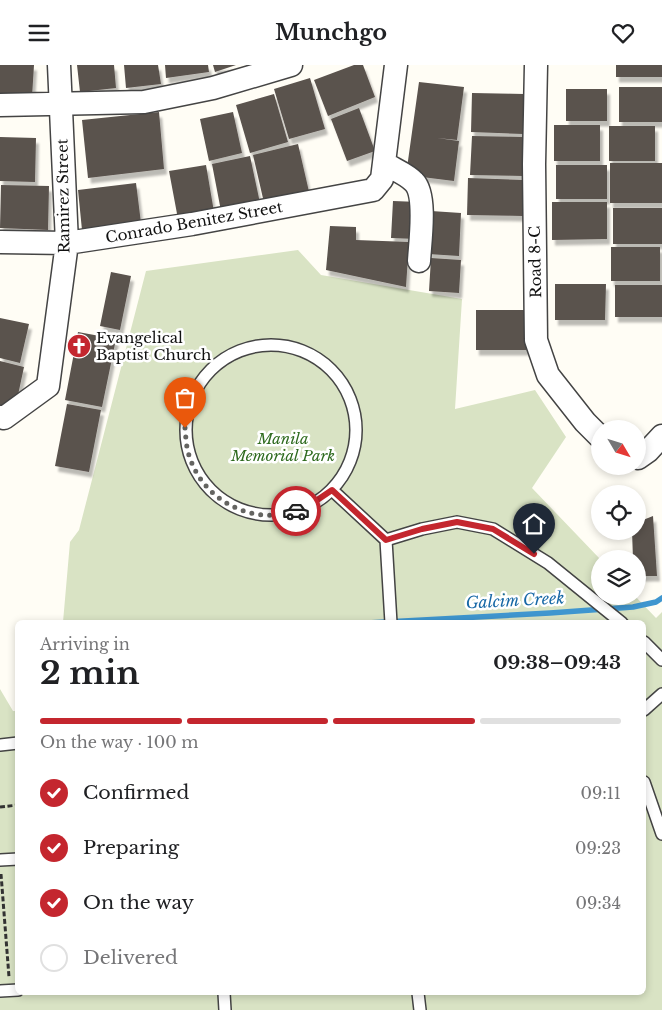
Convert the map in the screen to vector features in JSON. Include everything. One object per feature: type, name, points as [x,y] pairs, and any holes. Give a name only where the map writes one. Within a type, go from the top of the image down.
[{"type":"street","name":"Ramirez Street","points":[[0,417],[4,418],[48,386],[66,243],[59,65]]},
{"type":"street","points":[[0,105],[144,102],[213,88],[291,65]]},
{"type":"street","points":[[396,65],[383,171],[412,180],[418,187],[421,205],[419,261]]},
{"type":"street","name":"Road 8-C","points":[[536,65],[534,164],[536,340],[548,375],[591,428]]},
{"type":"street","name":"Conrado Benitez Street","points":[[0,242],[66,243],[192,223],[373,190],[383,171]]},
{"type":"street","points":[[646,452],[662,436]]},
{"type":"lane","points":[[265,344],[296,348],[311,354],[336,373],[345,386],[351,400],[356,431],[350,463],[332,490],[307,507],[292,513],[276,515],[260,515],[245,512],[217,497],[197,473],[190,459],[186,444],[187,412],[199,383],[209,370],[235,352],[265,344]]},
{"type":"lane","points":[[332,490],[386,540],[391,620]]},
{"type":"lane","points":[[386,540],[422,529],[457,522],[493,529],[548,563],[618,620]]},
{"type":"lane","points":[[646,644],[662,659]]},
{"type":"lane","points":[[646,708],[662,694]]},
{"type":"lane","points":[[0,745],[15,743]]},
{"type":"lane","points":[[646,788],[662,834]]},
{"type":"lane","points":[[0,861],[15,859]]},
{"type":"lane","points":[[224,995],[226,1010]]},
{"type":"lane","points":[[418,995],[420,1010]]},
{"type":"path","points":[[0,807],[15,805]]},
{"type":"path","points":[[0,861],[9,990]]},
{"type":"green space","name":"Manila Memorial Park","points":[[298,250],[321,275],[462,299],[455,409],[535,390],[566,437],[532,488],[591,550],[591,605],[644,605],[656,618],[662,612],[662,1010],[0,1010],[0,689],[13,711],[15,711],[15,995],[646,995],[646,620],[63,620],[70,542],[79,530],[146,271]]},
{"type":"building","points":[[0,65],[34,65],[32,97],[0,96]]},
{"type":"building","points":[[77,65],[114,65],[116,88],[80,92]]},
{"type":"building","points":[[124,65],[158,65],[161,84],[126,88]]},
{"type":"building","points":[[165,65],[208,65],[209,72],[166,78]]},
{"type":"building","points":[[213,65],[236,65],[215,72]]},
{"type":"building","points":[[354,65],[363,65],[375,97],[328,116],[314,80]]},
{"type":"building","points":[[616,65],[662,65],[662,77],[616,77]]},
{"type":"building","points":[[310,78],[325,129],[289,139],[274,89]]},
{"type":"building","points":[[419,82],[464,87],[457,140],[437,138],[459,141],[454,181],[406,175]]},
{"type":"building","points":[[619,87],[662,87],[662,122],[619,122]]},
{"type":"building","points":[[566,89],[607,89],[607,121],[566,121]]},
{"type":"building","points":[[472,93],[524,94],[523,134],[471,132]]},
{"type":"building","points":[[274,94],[288,142],[250,153],[236,105]]},
{"type":"building","points":[[359,108],[375,151],[347,161],[331,119]]},
{"type":"building","points":[[159,112],[164,169],[88,178],[82,120]]},
{"type":"building","points":[[233,112],[242,153],[209,161],[200,119]]},
{"type":"building","points":[[554,125],[600,125],[600,161],[554,161]]},
{"type":"building","points":[[609,126],[655,126],[655,161],[609,161]]},
{"type":"building","points":[[472,136],[524,137],[523,176],[470,175]]},
{"type":"building","points":[[0,137],[36,138],[35,182],[0,181]]},
{"type":"building","points":[[298,144],[310,196],[265,207],[253,155]]},
{"type":"building","points":[[250,156],[260,203],[221,211],[212,164]]},
{"type":"building","points":[[610,163],[662,163],[662,203],[610,203]]},
{"type":"building","points":[[206,165],[214,212],[178,219],[169,171]]},
{"type":"building","points":[[556,165],[607,165],[607,199],[556,199]]},
{"type":"building","points":[[468,178],[524,180],[523,216],[467,215]]},
{"type":"building","points":[[136,183],[141,223],[82,230],[78,190]]},
{"type":"building","points":[[1,185],[49,186],[48,230],[0,228]]},
{"type":"building","points":[[393,201],[419,202],[417,239],[391,238]]},
{"type":"building","points":[[552,202],[607,202],[607,239],[552,240]]},
{"type":"building","points":[[613,208],[662,208],[662,244],[613,244]]},
{"type":"building","points":[[431,211],[461,213],[459,256],[428,254]]},
{"type":"building","points":[[330,226],[356,227],[356,240],[409,242],[406,287],[326,270]]},
{"type":"building","points":[[611,247],[660,247],[660,281],[611,281]]},
{"type":"building","points":[[431,258],[461,260],[459,293],[429,291]]},
{"type":"building","points":[[111,272],[131,276],[120,330],[100,326]]},
{"type":"building","points":[[555,284],[606,284],[605,320],[555,320]]},
{"type":"building","points":[[615,285],[662,285],[662,317],[615,317]]},
{"type":"building","points":[[476,310],[526,310],[526,350],[476,350]]},
{"type":"building","points":[[0,318],[29,324],[20,363],[0,358]]},
{"type":"building","points":[[78,332],[116,339],[102,407],[65,400]]},
{"type":"building","points":[[0,361],[24,367],[15,409],[0,406]]},
{"type":"building","points":[[67,404],[101,410],[89,472],[55,466]]},
{"type":"building","points":[[653,516],[657,576],[646,576],[646,550],[633,550],[632,540],[646,540],[646,519]]},
{"type":"waterway","name":"Galcim Creek","points":[[422,620],[633,607],[656,602],[662,598]]},
{"type":"way so far","points":[[185,428],[186,444],[190,459],[206,486],[217,497],[245,512],[260,515],[276,515],[296,511]]},
{"type":"place","name":"Evangelical Baptist Church","points":[[79,346]]},
{"type":"route","points":[[296,511],[307,507],[332,490],[386,540],[422,529],[457,522],[493,529],[534,554]]}]
